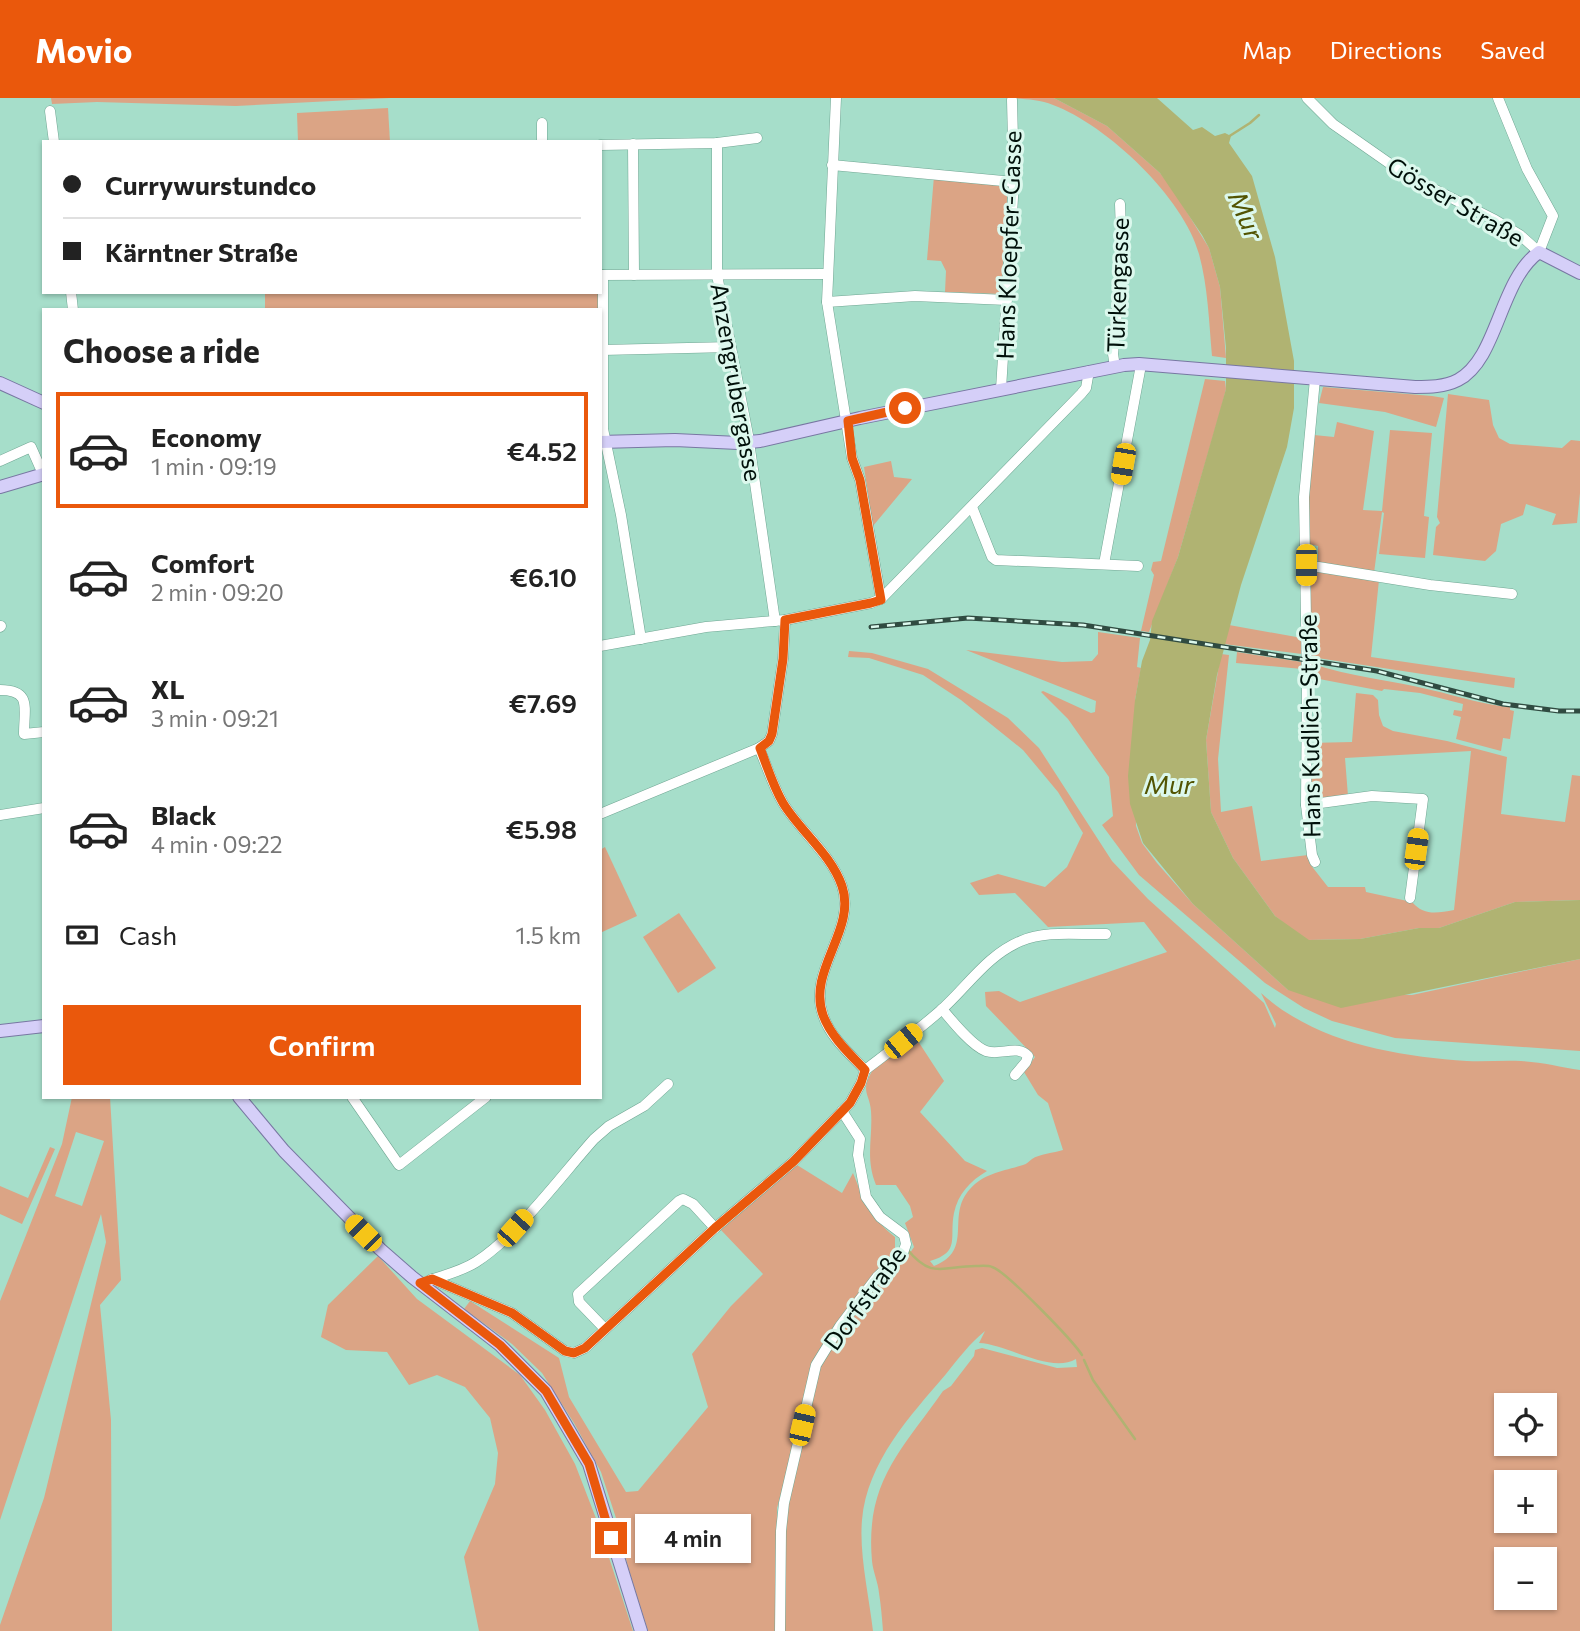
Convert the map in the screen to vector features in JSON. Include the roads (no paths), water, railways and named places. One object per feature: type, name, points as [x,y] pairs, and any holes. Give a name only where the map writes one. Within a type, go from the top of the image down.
[{"type":"main road","points":[[603,442],[749,442],[1090,371],[1141,365],[1415,387],[1446,385],[1467,374],[1478,360],[1523,266],[1539,251],[1580,273]]},
{"type":"main road","points":[[0,383],[42,402]]},
{"type":"main road","points":[[0,487],[42,474]]},
{"type":"main road","points":[[0,1031],[42,1026]]},
{"type":"main road","points":[[241,1099],[284,1152],[380,1249],[426,1281],[500,1345],[546,1391],[589,1464],[641,1631]]},
{"type":"street","points":[[836,98],[827,302],[852,458],[860,480],[881,600]]},
{"type":"street","name":"Gösser Straße","points":[[1307,98],[1333,124],[1405,175],[1495,220],[1520,235],[1539,251]]},
{"type":"street","points":[[1499,98],[1527,169],[1553,216],[1539,251]]},
{"type":"street","name":"Hans Kloepfer-Gasse","points":[[1001,389],[1014,182],[1012,100]]},
{"type":"street","points":[[50,111],[54,140]]},
{"type":"street","points":[[541,140],[542,123]]},
{"type":"street","points":[[602,145],[717,143],[757,138]]},
{"type":"street","name":"Anzengrubergasse","points":[[717,143],[717,275],[780,620]]},
{"type":"street","points":[[633,144],[634,275]]},
{"type":"street","points":[[832,165],[1014,182]]},
{"type":"street","name":"Türkengasse","points":[[1115,367],[1113,354],[1122,260],[1120,204]]},
{"type":"street","points":[[641,639],[621,515],[603,442],[602,275],[827,274]]},
{"type":"street","points":[[827,302],[915,296],[1007,300]]},
{"type":"street","points":[[602,350],[732,347]]},
{"type":"street","points":[[1104,564],[1141,365]]},
{"type":"street","points":[[602,646],[706,627],[780,620],[881,600],[1081,394],[1086,388],[1090,371]]},
{"type":"street","name":"Hans Kudlich-Straße","points":[[1315,379],[1304,497],[1306,805],[1315,862]]},
{"type":"street","points":[[0,461],[31,447],[42,472]]},
{"type":"street","points":[[972,508],[992,557],[996,560],[1138,566]]},
{"type":"street","points":[[1306,565],[1430,585],[1512,594]]},
{"type":"street","points":[[602,813],[760,748],[769,741],[783,659],[780,620]]},
{"type":"street","points":[[0,690],[21,694],[24,701],[24,734],[42,732]]},
{"type":"street","points":[[760,748],[783,803],[829,863],[843,887],[845,912],[828,957],[819,992],[822,1014],[832,1032],[865,1070]]},
{"type":"street","points":[[1306,805],[1371,796],[1423,799],[1410,898]]},
{"type":"street","points":[[0,815],[42,808]]},
{"type":"street","points":[[426,1281],[512,1313],[565,1351],[574,1353],[585,1348],[715,1228],[793,1162],[850,1103],[865,1070],[942,1009],[995,955],[1022,940],[1040,936],[1106,934]]},
{"type":"street","points":[[942,1009],[966,1035],[987,1052],[1026,1052],[1026,1062],[1015,1075]]},
{"type":"street","points":[[426,1281],[460,1271],[487,1254],[515,1228],[594,1139],[609,1126],[644,1106],[668,1084]]},
{"type":"street","points":[[353,1099],[399,1165],[483,1099]]},
{"type":"street","name":"Dorfstraße","points":[[780,1631],[784,1503],[816,1366],[840,1326],[877,1277],[903,1253],[906,1244],[904,1235],[880,1217],[866,1196],[858,1155],[860,1139],[842,1111]]},
{"type":"street","points":[[605,1329],[581,1305],[579,1294],[679,1201],[690,1201],[715,1228]]},
{"type":"water","name":"Mur","points":[[1054,98],[1157,98],[1193,130],[1202,127],[1215,136],[1225,133],[1231,136],[1229,143],[1252,176],[1275,257],[1294,361],[1294,408],[1287,447],[1241,585],[1217,675],[1206,740],[1211,812],[1233,858],[1275,916],[1309,940],[1360,939],[1419,928],[1439,928],[1515,902],[1580,900],[1580,959],[1341,1008],[1288,990],[1193,904],[1143,843],[1130,804],[1128,776],[1135,700],[1152,621],[1178,557],[1226,389],[1226,348],[1220,287],[1209,248],[1160,173],[1107,126]]},
{"type":"waterway","points":[[1228,137],[1259,115]]},
{"type":"waterway","points":[[907,1249],[916,1259],[931,1268],[986,1266],[1000,1271],[1039,1307],[1082,1355]]},
{"type":"waterway","points":[[1084,1360],[1093,1380],[1135,1439]]},
{"type":"railway","points":[[871,627],[968,618],[1083,625],[1377,671],[1503,704],[1580,711]]}]
